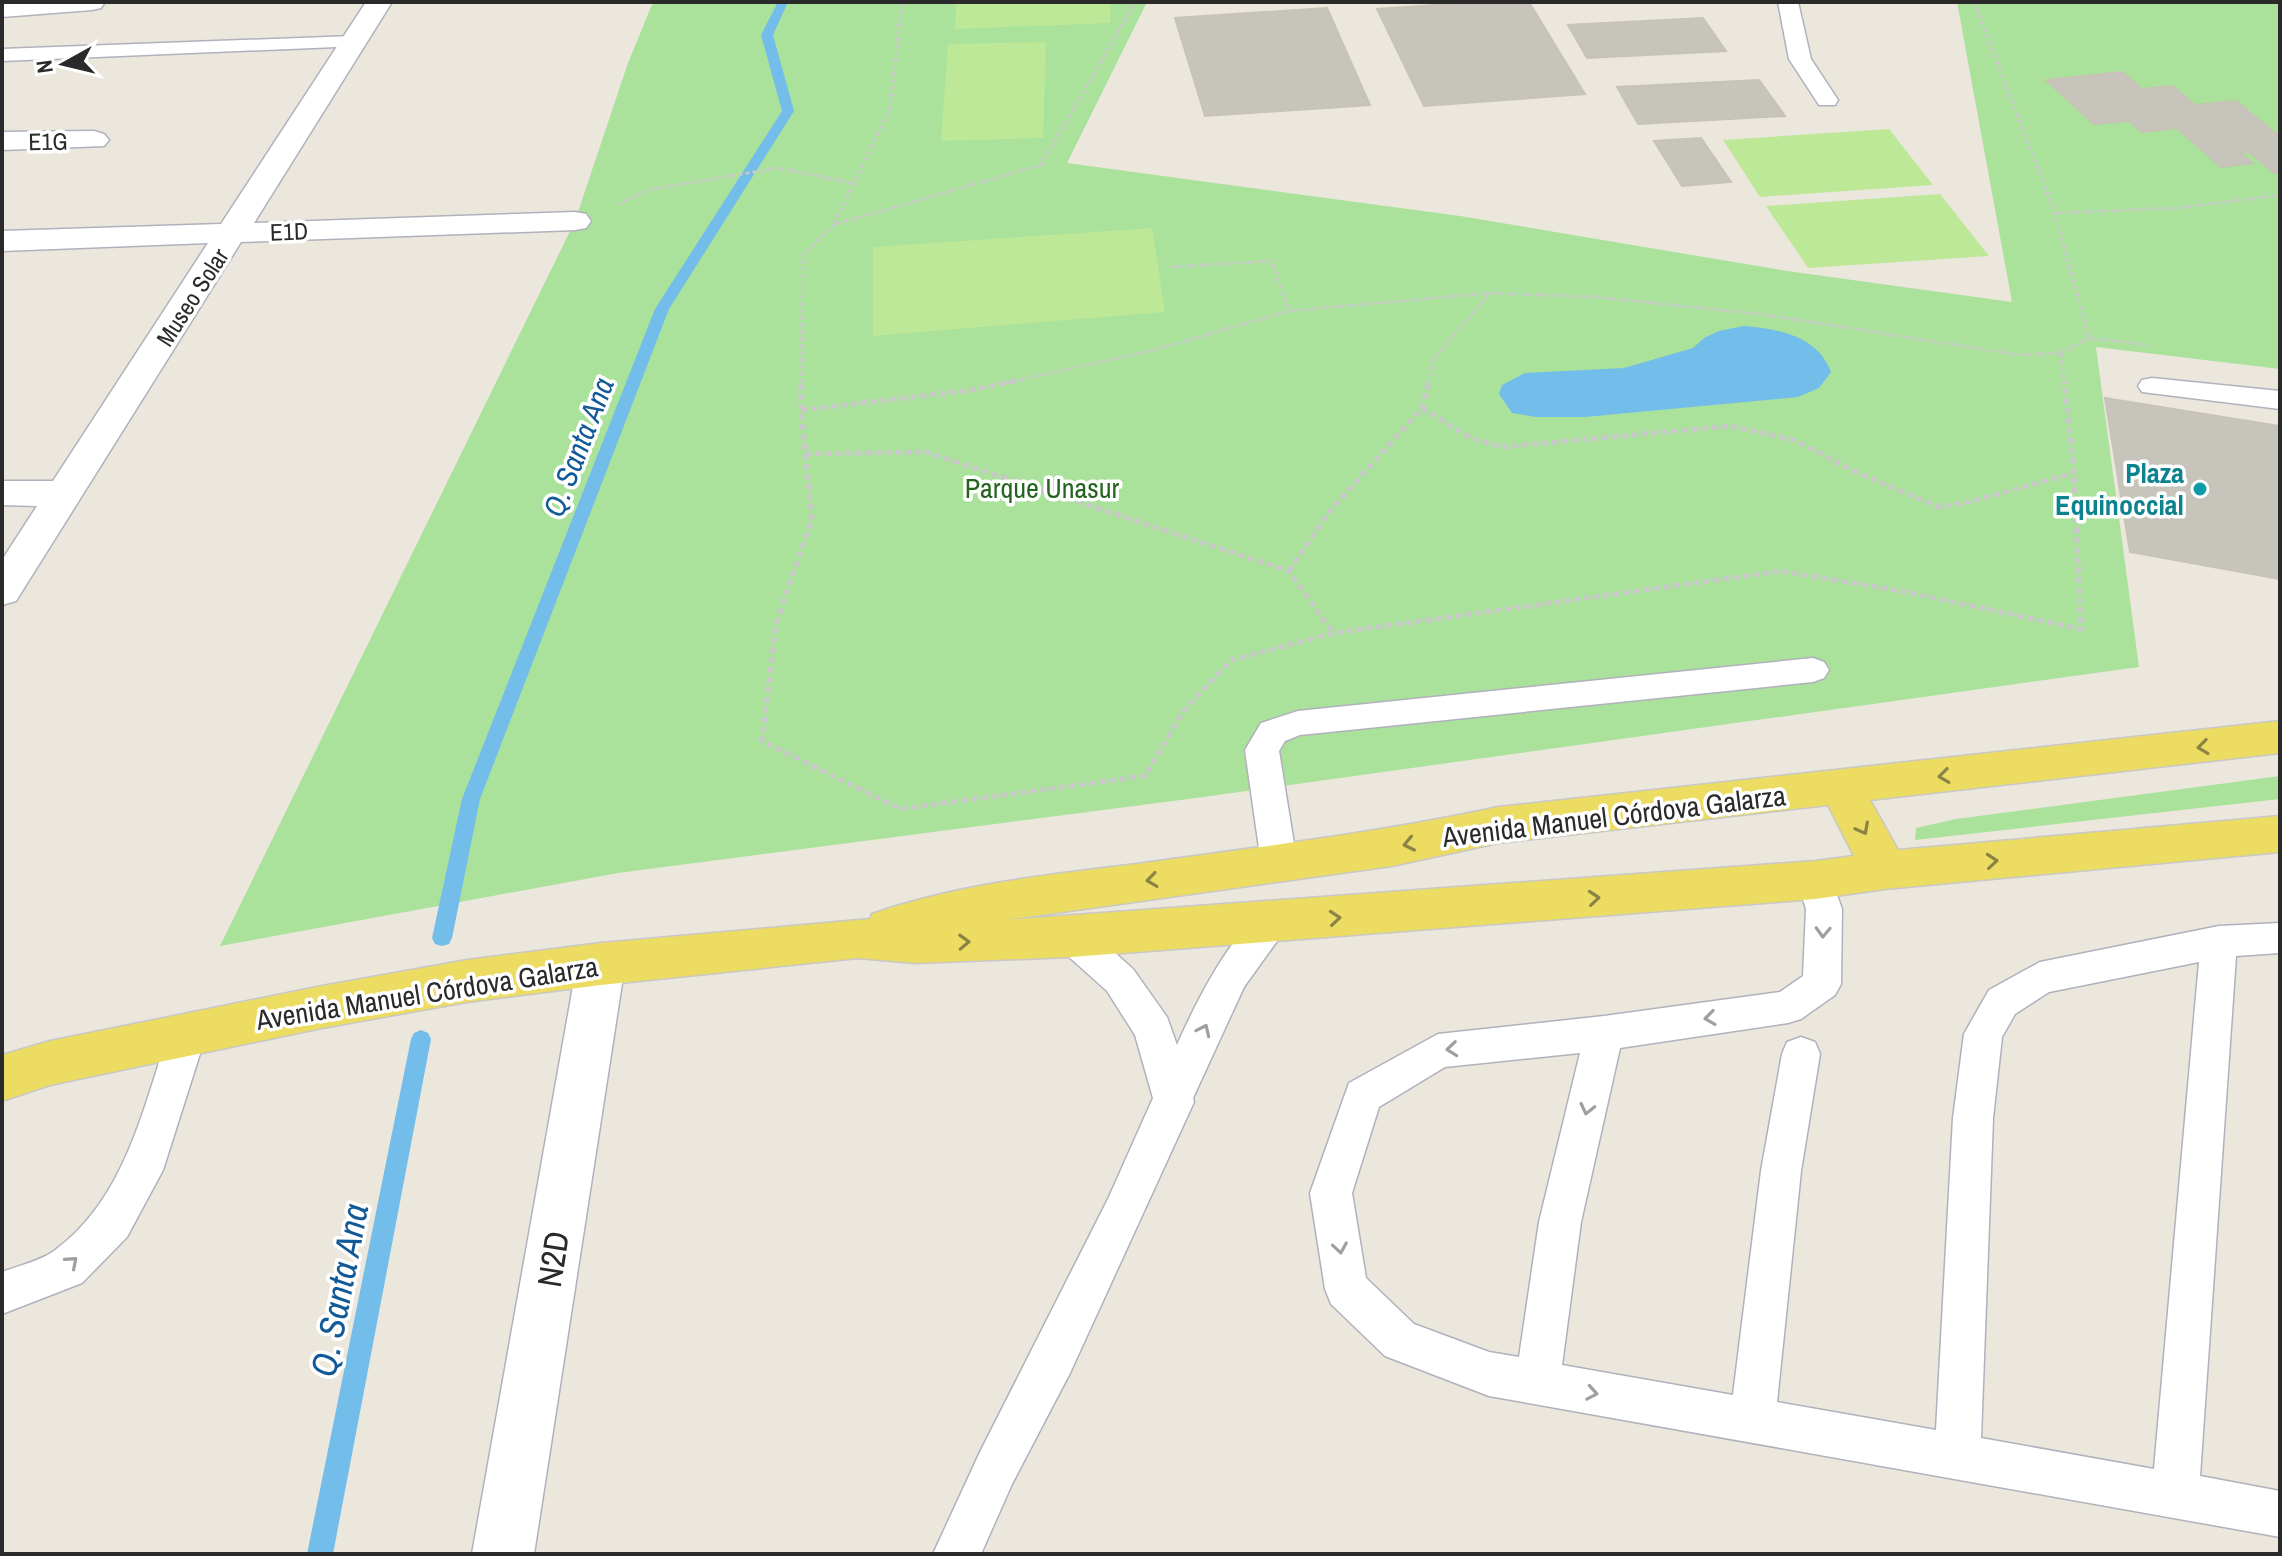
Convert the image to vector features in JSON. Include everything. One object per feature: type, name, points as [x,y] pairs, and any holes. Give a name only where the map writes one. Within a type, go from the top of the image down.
[{"type":"main road","name":"Avenida Manuel Córdova Galarza","points":[[858,938],[917,918],[992,902],[1392,848],[1498,825],[2280,737]]},
{"type":"main road","points":[[1841,788],[1885,870]]},
{"type":"main road","name":"Avenida Manuel Córdova Galarza","points":[[2,1078],[50,1063],[467,981],[601,964],[858,938],[915,943],[1072,937],[1272,923],[1815,880],[1885,870],[2280,834]]},
{"type":"street","points":[[5,7],[92,2]]},
{"type":"street","name":"Museo Solar","points":[[2,591],[62,494],[234,233],[379,2]]},
{"type":"street","name":"E1G","points":[[2,141],[94,140]]},
{"type":"street","name":"E1D","points":[[2,241],[575,221]]},
{"type":"street","points":[[2,493],[62,494]]},
{"type":"street","name":"N2D","points":[[503,1554],[601,964]]},
{"type":"lane","points":[[1788,2],[1800,59],[1827,100]]},
{"type":"lane","points":[[2,55],[353,42]]},
{"type":"lane","points":[[2152,386],[2280,400]]},
{"type":"lane","points":[[1279,862],[1262,750],[1273,732],[1298,723],[1813,670]]},
{"type":"lane","points":[[1815,880],[1824,909],[1822,984],[1788,1007],[1604,1033],[1438,1051],[1363,1096],[1331,1193],[1346,1289],[1400,1341],[1489,1374],[2280,1514]]},
{"type":"lane","points":[[957,1554],[1174,1102],[1203,1029],[1231,976],[1272,923]]},
{"type":"lane","points":[[1072,937],[1120,980],[1153,1029],[1174,1102]]},
{"type":"lane","points":[[1957,1457],[1973,1118],[1983,1034],[2002,1002],[2040,978],[2219,942],[2280,938]]},
{"type":"lane","points":[[2175,1495],[2219,942]]},
{"type":"lane","points":[[1537,1383],[1560,1222],[1604,1033]]},
{"type":"lane","points":[[2,1293],[67,1268],[112,1223],[143,1170],[187,1035]]},
{"type":"lane","points":[[1752,1421],[1781,1171],[1801,1054]]},
{"type":"path","points":[[902,2],[890,108],[833,225],[803,256],[801,410],[812,519],[776,623],[762,741],[900,809],[1145,776],[1182,713],[1231,660],[1334,633],[1781,571],[1901,591],[2081,629],[2074,473],[2061,353]]},
{"type":"path","points":[[833,225],[1041,165],[1135,2]]},
{"type":"path","points":[[1974,2],[2055,213],[2089,338]]},
{"type":"path","points":[[652,189],[778,168],[853,183]]},
{"type":"path","points":[[2055,213],[2177,208],[2280,195]]},
{"type":"path","points":[[1171,267],[1272,261],[1289,311]]},
{"type":"path","points":[[801,410],[972,390],[1154,350],[1289,311],[1490,293],[1612,298],[1767,315],[2019,355],[2061,353],[2089,338],[2157,346]]},
{"type":"path","points":[[1289,571],[1328,513],[1422,408],[1434,358],[1490,293]]},
{"type":"path","points":[[1422,408],[1471,438],[1502,447],[1730,426],[1794,440],[1858,473],[1939,507],[1969,502],[2074,473]]},
{"type":"path","points":[[805,454],[926,452],[1289,571],[1334,633]]},
{"type":"green space","name":"Parque Unasur","points":[[653,2],[1147,2],[1067,163],[1460,216],[1787,271],[2012,302],[1957,2],[2280,2],[2280,369],[2096,347],[2139,667],[1196,798],[618,873],[220,946],[575,221],[628,63]]},
{"type":"green space","points":[[956,2],[1111,2],[1110,23],[955,29]]},
{"type":"green space","points":[[1046,42],[1043,138],[941,141],[948,44]]},
{"type":"green space","points":[[1889,129],[1933,185],[1760,197],[1723,140]]},
{"type":"green space","points":[[1940,194],[1989,256],[1808,268],[1766,206]]},
{"type":"green space","points":[[1152,228],[1165,312],[873,336],[873,247]]},
{"type":"green space","points":[[2280,776],[2280,799],[1915,840],[1916,828],[1956,819]]},
{"type":"water","points":[[1744,326],[1783,332],[1807,342],[1825,360],[1831,372],[1819,388],[1798,397],[1585,417],[1536,417],[1512,413],[1499,394],[1502,385],[1525,373],[1624,368],[1693,348],[1719,331]]},
{"type":"building","points":[[1529,2],[1585,94],[1424,106],[1377,9]]},
{"type":"building","points":[[1327,8],[1370,105],[1205,116],[1175,18]]},
{"type":"building","points":[[1703,18],[1726,51],[1587,58],[1568,25]]},
{"type":"building","points":[[2122,72],[2142,89],[2172,86],[2195,105],[2236,101],[2280,137],[2280,172],[2274,173],[2249,152],[2241,153],[2253,163],[2221,167],[2177,128],[2142,132],[2129,121],[2094,124],[2046,80]]},
{"type":"building","points":[[1759,80],[1785,116],[1638,124],[1617,87]]},
{"type":"building","points":[[1701,138],[1731,182],[1682,186],[1654,141]]},
{"type":"building","name":"Plaza Equinoccial","points":[[2105,398],[2280,426],[2280,579],[2130,552]]},
{"type":"waterway","name":"Q. Santa Ana","points":[[442,938],[471,799],[662,309],[788,111],[767,35],[783,2]]},
{"type":"waterway","name":"Q. Santa Ana","points":[[320,1554],[421,1039]]},
{"type":"place","name":"Plaza Equinoccial","points":[[2200,489]]}]
